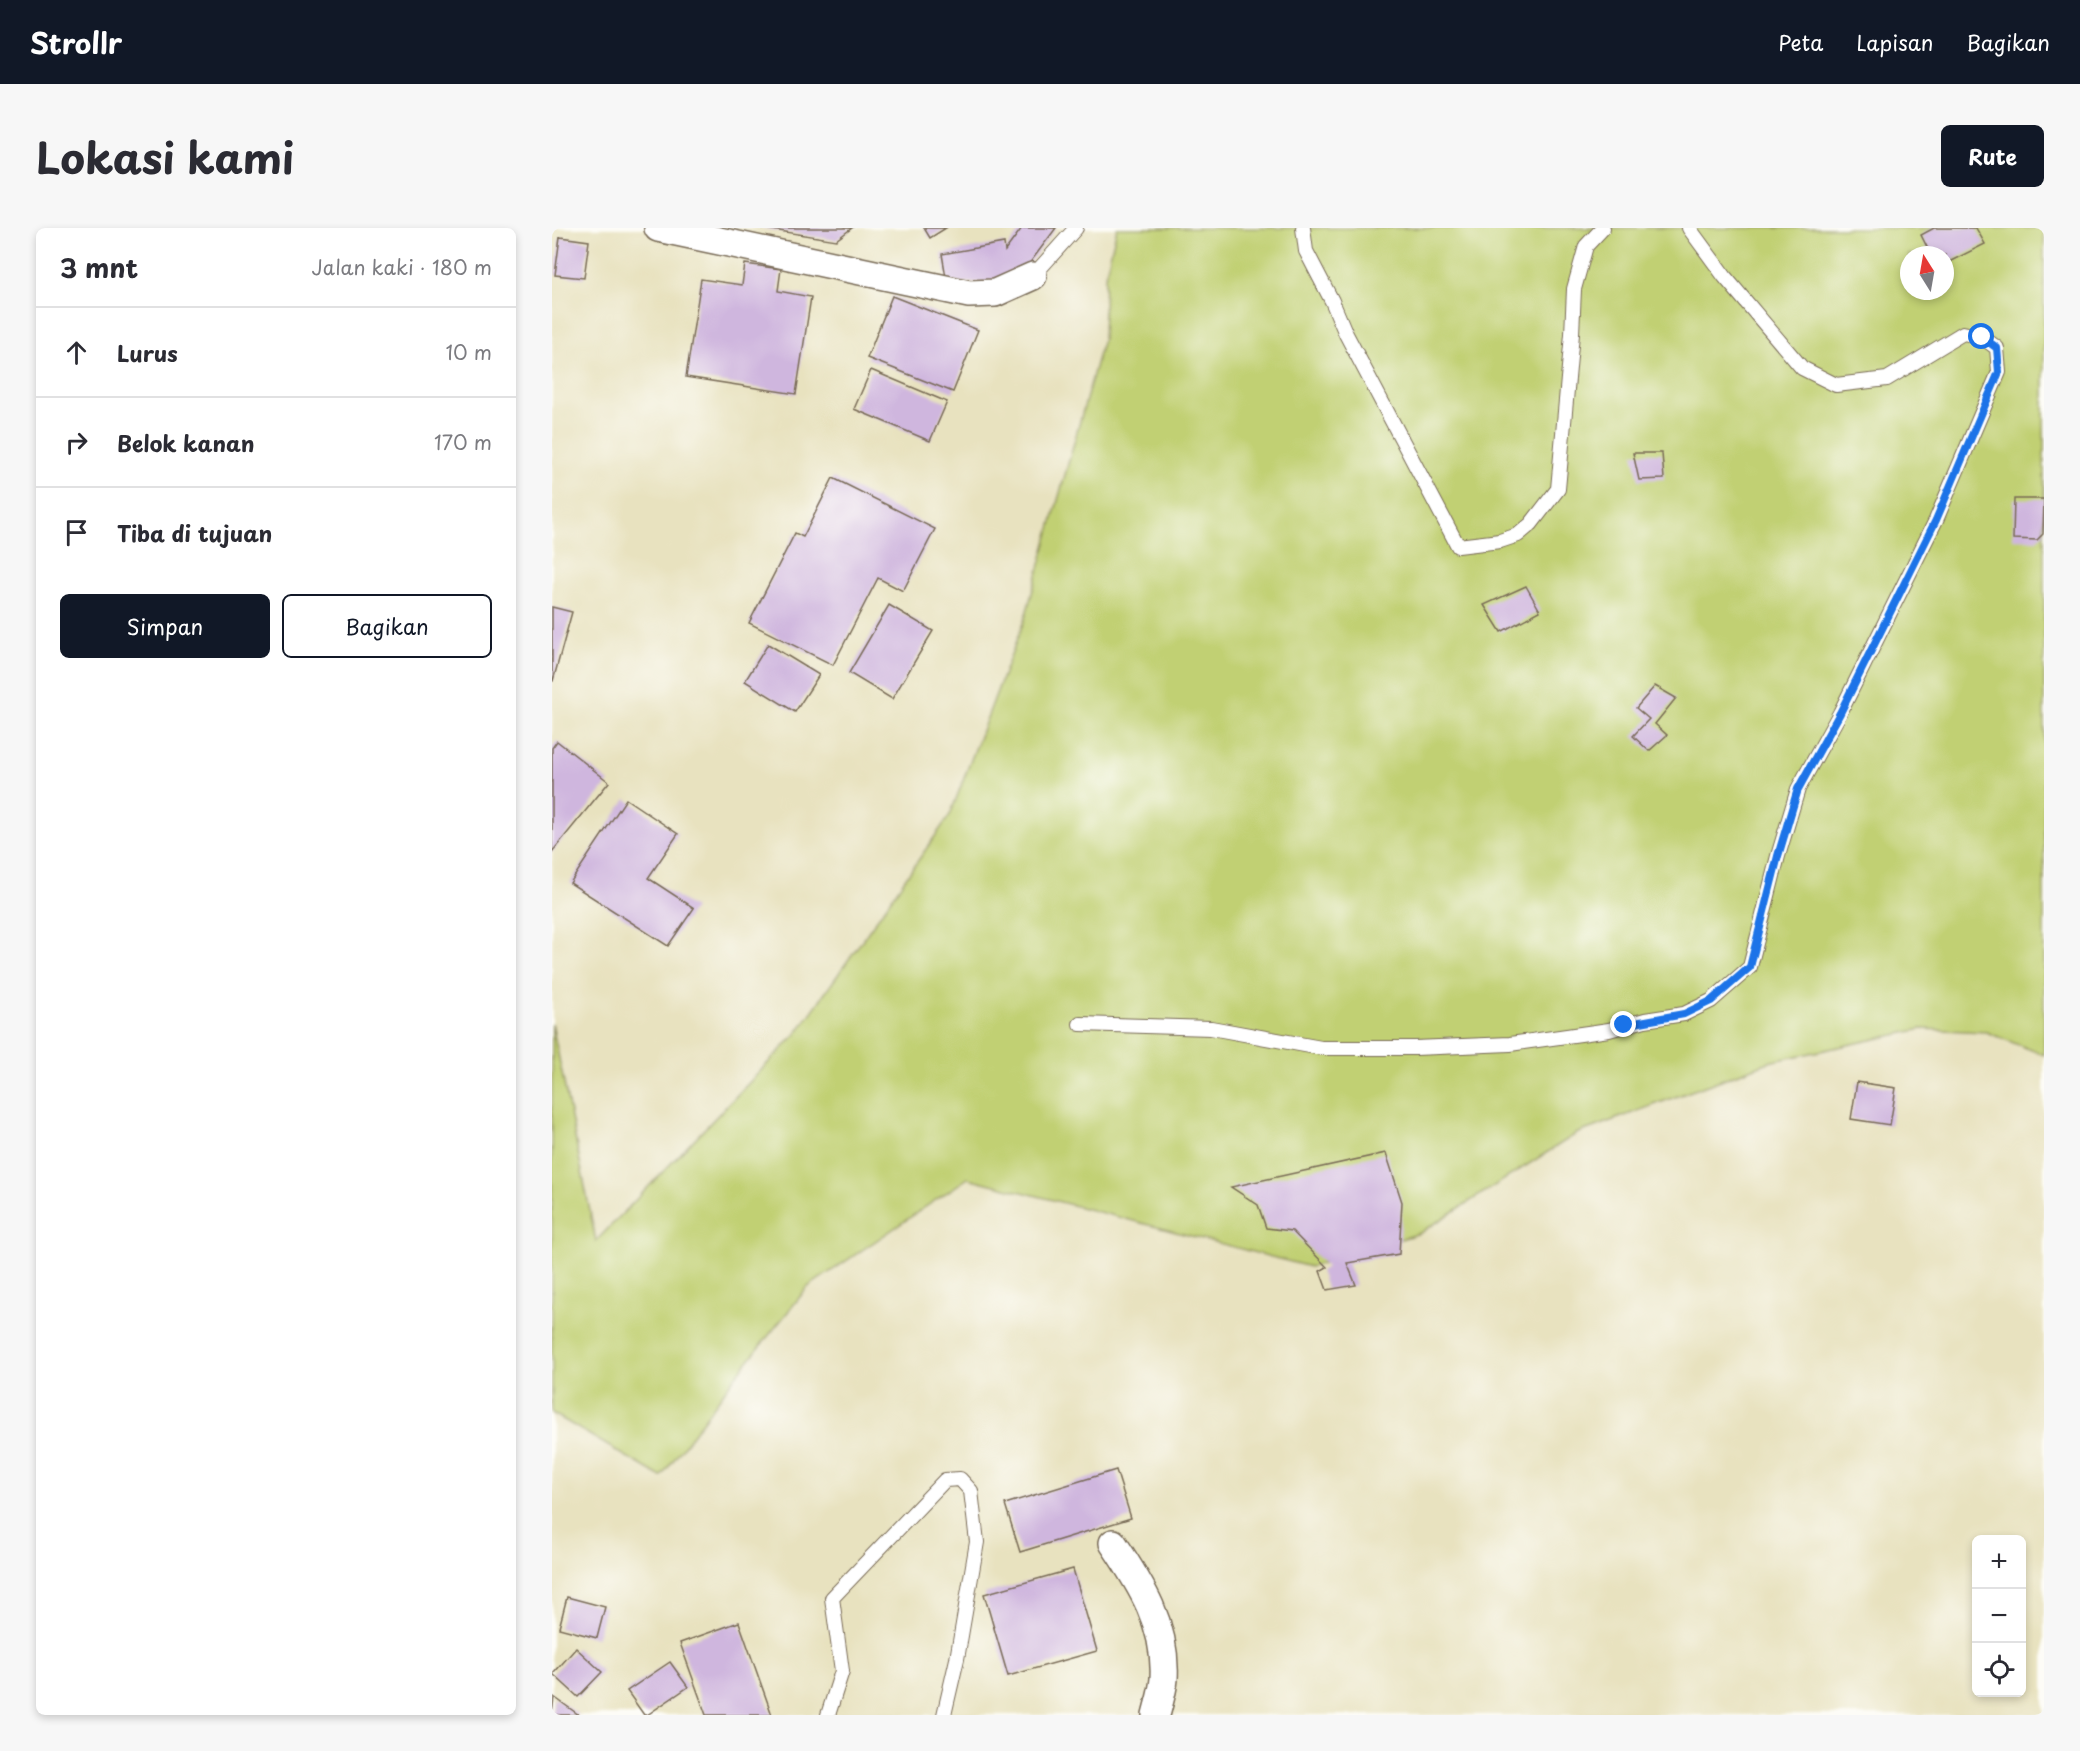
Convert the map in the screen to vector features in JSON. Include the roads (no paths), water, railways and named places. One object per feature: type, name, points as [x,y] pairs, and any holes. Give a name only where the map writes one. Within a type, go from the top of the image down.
[{"type":"street","points":[[658,228],[969,294],[995,293],[1034,276]]},
{"type":"street","points":[[1113,1543],[1152,1605],[1161,1641],[1164,1679],[1156,1715]]},
{"type":"lane","points":[[1034,276],[1076,228]]},
{"type":"lane","points":[[1303,228],[1306,250],[1346,334],[1458,546],[1500,541],[1518,535],[1531,524],[1558,489],[1574,289],[1586,246],[1604,228]]},
{"type":"lane","points":[[1080,1024],[1211,1028],[1321,1048],[1415,1048],[1510,1044],[1609,1030],[1646,1020],[1684,1014],[1711,1001],[1750,967],[1778,856],[1798,789],[1840,713],[1936,520],[1999,372],[1997,348],[1982,337],[1963,333],[1887,379],[1836,385],[1802,368],[1725,277],[1689,228]]},
{"type":"lane","points":[[828,1715],[842,1671],[832,1598],[945,1480],[960,1479],[971,1491],[977,1542],[945,1715]]}]
